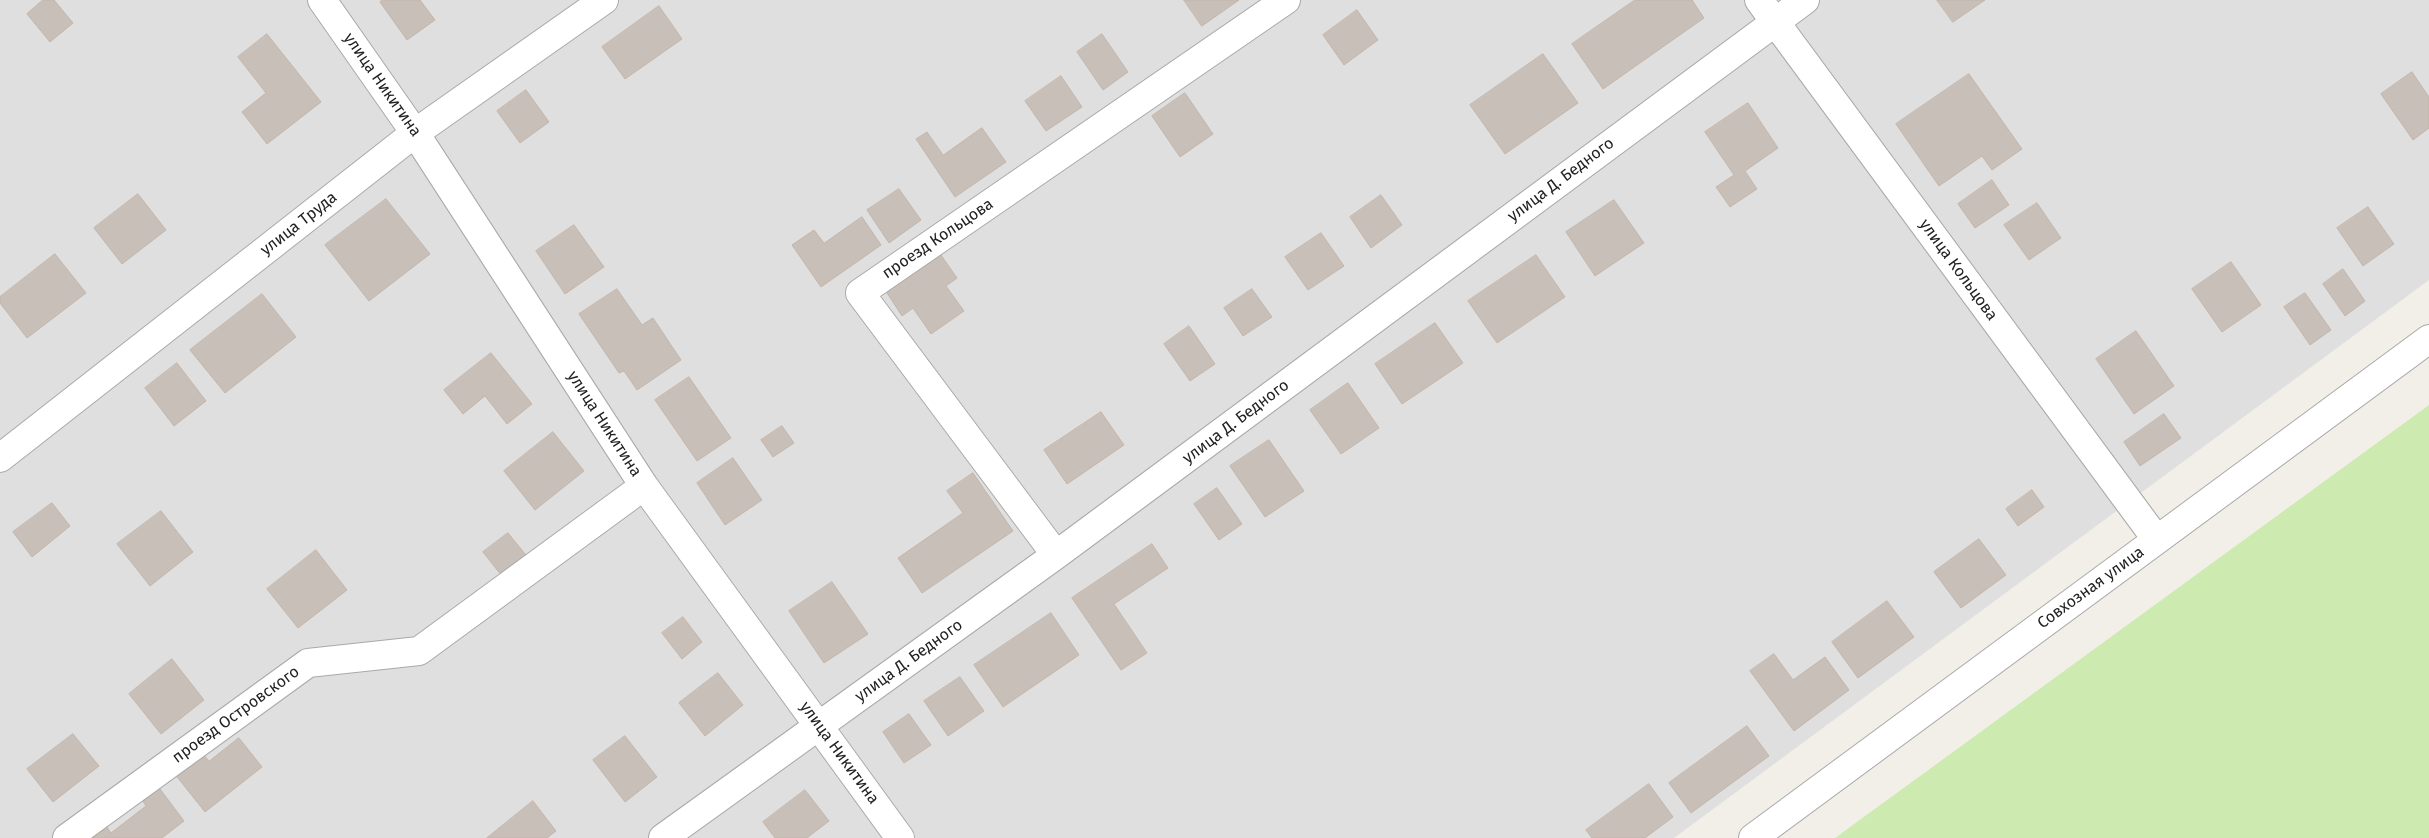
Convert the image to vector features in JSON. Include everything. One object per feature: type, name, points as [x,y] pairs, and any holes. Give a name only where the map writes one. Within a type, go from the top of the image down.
[{"type":"street","name":"улица Никитина","points":[[322,0],[415,133],[644,486],[900,838]]},
{"type":"street","name":"улица Труда","points":[[0,458],[415,133],[604,0]]},
{"type":"street","name":"проезд Кольцова","points":[[1056,555],[860,292],[1286,0]]},
{"type":"street","name":"улица Д. Бедного","points":[[663,838],[1056,555],[1767,10],[1805,0]]},
{"type":"street","name":"улица Кольцова","points":[[1767,10],[2157,540]]},
{"type":"street","name":"Совхозная улица","points":[[1753,838],[2429,339]]},
{"type":"street","name":"проезд Островского","points":[[67,838],[308,663],[419,650],[644,486]]},
{"type":"shaded area","points":[[0,0],[2429,0],[2429,280],[1674,838],[0,838]]},
{"type":"green space","points":[[2429,405],[2429,838],[1835,838]]},
{"type":"building","points":[[43,0],[54,0],[73,23],[50,42],[27,14]]},
{"type":"building","points":[[383,0],[420,0],[435,20],[407,40],[380,2]]},
{"type":"building","points":[[1184,0],[1239,0],[1202,26]]},
{"type":"building","points":[[1635,0],[1692,0],[1704,18],[1603,89],[1572,44]]},
{"type":"building","points":[[1937,0],[1985,0],[1953,22]]},
{"type":"building","points":[[659,6],[682,39],[625,79],[602,47]]},
{"type":"building","points":[[1357,10],[1378,40],[1344,65],[1323,35]]},
{"type":"building","points":[[267,34],[321,102],[267,144],[242,112],[266,93],[238,57]]},
{"type":"building","points":[[1102,34],[1128,72],[1103,90],[1077,52]]},
{"type":"building","points":[[1543,54],[1578,103],[1505,154],[1470,105]]},
{"type":"building","points":[[2412,72],[2429,97],[2429,128],[2413,140],[2381,94]]},
{"type":"building","points":[[1969,74],[2022,149],[1992,170],[1982,156],[1939,186],[1896,124]]},
{"type":"building","points":[[1061,76],[1082,107],[1046,131],[1025,101]]},
{"type":"building","points":[[526,90],[549,122],[520,143],[497,111]]},
{"type":"building","points":[[1185,93],[1213,134],[1180,157],[1152,116]]},
{"type":"building","points":[[1748,103],[1778,148],[1745,171],[1757,189],[1730,207],[1716,187],[1734,175],[1705,132]]},
{"type":"building","points":[[982,128],[1006,162],[955,197],[916,139],[927,132],[943,155]]},
{"type":"building","points":[[1992,180],[2009,205],[1975,228],[1958,204]]},
{"type":"building","points":[[899,189],[921,220],[889,243],[867,210]]},
{"type":"building","points":[[138,194],[166,230],[122,264],[94,228]]},
{"type":"building","points":[[1381,195],[1402,225],[1371,248],[1350,217]]},
{"type":"building","points":[[386,199],[430,254],[369,301],[325,245]]},
{"type":"building","points":[[1614,200],[1644,243],[1595,276],[1566,232]]},
{"type":"building","points":[[2037,203],[2061,238],[2029,260],[2004,225]]},
{"type":"building","points":[[2368,207],[2394,244],[2363,266],[2337,228]]},
{"type":"building","points":[[862,217],[881,245],[821,287],[792,245],[814,230],[824,243]]},
{"type":"building","points":[[574,225],[604,267],[565,294],[536,251]]},
{"type":"building","points":[[1321,233],[1344,266],[1308,290],[1285,257]]},
{"type":"building","points":[[55,254],[86,293],[27,338],[0,303],[0,297]]},
{"type":"building","points":[[941,255],[957,278],[946,286],[964,311],[931,334],[913,308],[902,316],[887,293]]},
{"type":"building","points":[[1536,255],[1565,297],[1497,343],[1468,301]]},
{"type":"building","points":[[2231,262],[2261,305],[2222,332],[2192,289]]},
{"type":"building","points":[[2343,269],[2365,301],[2345,316],[2323,284]]},
{"type":"building","points":[[617,289],[642,325],[653,318],[681,360],[637,390],[624,371],[619,373],[579,314]]},
{"type":"building","points":[[1252,289],[1272,317],[1243,336],[1224,308]]},
{"type":"building","points":[[2305,293],[2331,330],[2310,345],[2284,307]]},
{"type":"building","points":[[262,294],[296,337],[225,393],[190,350]]},
{"type":"building","points":[[1435,323],[1463,363],[1402,404],[1375,364]]},
{"type":"building","points":[[1189,326],[1215,364],[1190,381],[1164,344]]},
{"type":"building","points":[[2136,331],[2174,386],[2134,414],[2096,359]]},
{"type":"building","points":[[491,353],[532,404],[507,424],[485,396],[463,414],[444,390]]},
{"type":"building","points":[[177,363],[206,401],[174,426],[145,388]]},
{"type":"building","points":[[689,377],[731,438],[697,461],[655,400]]},
{"type":"building","points":[[1348,383],[1379,428],[1341,454],[1310,410]]},
{"type":"building","points":[[1101,412],[1124,445],[1067,484],[1044,450]]},
{"type":"building","points":[[2164,414],[2181,438],[2140,466],[2124,442]]},
{"type":"building","points":[[782,426],[794,443],[773,457],[761,440]]},
{"type":"building","points":[[553,432],[584,471],[535,510],[504,471]]},
{"type":"building","points":[[1269,440],[1304,491],[1265,517],[1230,466]]},
{"type":"building","points":[[733,458],[762,500],[725,525],[697,483]]},
{"type":"building","points":[[973,473],[1013,531],[922,593],[898,558],[963,513],[947,491]]},
{"type":"building","points":[[1217,488],[1242,524],[1219,540],[1194,504]]},
{"type":"building","points":[[2032,490],[2044,507],[2018,526],[2006,509]]},
{"type":"building","points":[[52,503],[70,526],[32,557],[13,532]]},
{"type":"building","points":[[161,511],[193,552],[150,586],[117,544]]},
{"type":"building","points":[[508,533],[530,560],[505,580],[483,552]]},
{"type":"building","points":[[1979,539],[2006,575],[1961,608],[1934,572]]},
{"type":"building","points":[[1152,544],[1168,568],[1114,604],[1147,653],[1121,670],[1072,598]]},
{"type":"building","points":[[316,550],[347,590],[298,628],[267,589]]},
{"type":"building","points":[[832,582],[868,634],[824,663],[789,611]]},
{"type":"building","points":[[1887,601],[1914,637],[1858,678],[1832,642]]},
{"type":"building","points":[[1051,613],[1079,655],[1003,707],[974,665]]},
{"type":"building","points":[[683,617],[702,642],[682,659],[662,633]]},
{"type":"building","points":[[1774,654],[1793,680],[1825,657],[1849,690],[1794,731],[1750,671]]},
{"type":"building","points":[[172,659],[204,700],[161,734],[129,694]]},
{"type":"building","points":[[718,673],[743,705],[705,736],[679,703]]},
{"type":"building","points":[[960,677],[984,711],[948,736],[924,701]]},
{"type":"building","points":[[909,714],[931,745],[904,763],[883,732]]},
{"type":"building","points":[[1747,726],[1769,756],[1691,813],[1669,783]]},
{"type":"building","points":[[73,734],[99,766],[53,802],[27,769]]},
{"type":"building","points":[[625,736],[657,777],[625,802],[593,760]]},
{"type":"building","points":[[239,738],[262,767],[205,812],[174,773],[201,752],[209,761]]},
{"type":"building","points":[[1649,784],[1673,817],[1645,838],[1592,838],[1586,830]]},
{"type":"building","points":[[157,785],[184,821],[162,838],[84,838],[104,823],[111,833],[146,806],[141,798]]},
{"type":"building","points":[[805,790],[829,821],[807,838],[775,838],[763,822]]},
{"type":"building","points":[[533,801],[556,831],[547,838],[487,838]]}]
